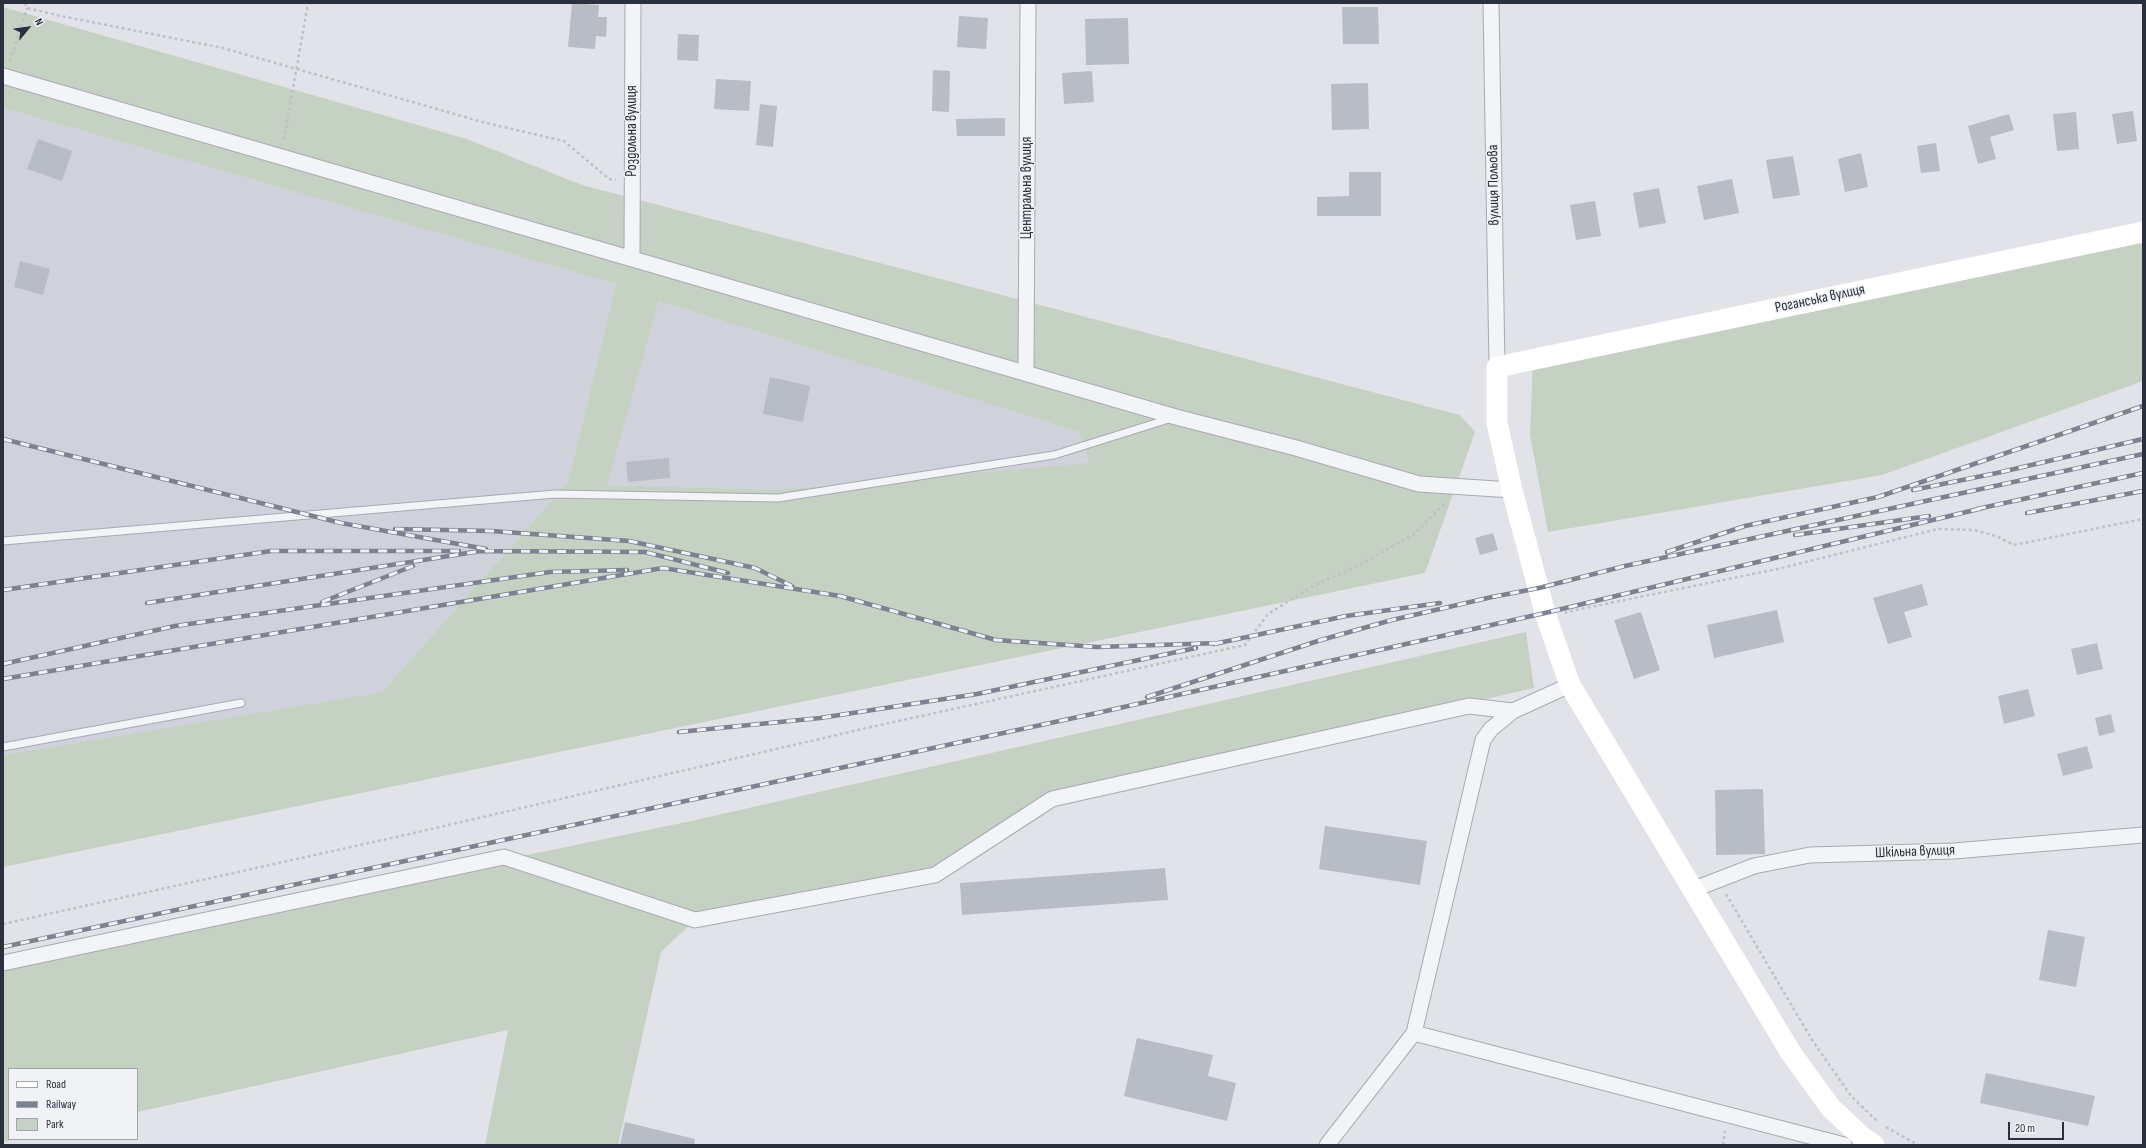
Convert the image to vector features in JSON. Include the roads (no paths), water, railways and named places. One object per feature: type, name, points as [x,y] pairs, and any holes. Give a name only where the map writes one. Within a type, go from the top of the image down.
[{"type":"street","name":"Роздольна вулиця","points":[[632,259],[633,3]]},
{"type":"street","name":"Центральна вулиця","points":[[1026,373],[1028,3]]},
{"type":"street","name":"вулиця Польова","points":[[1491,3],[1497,367]]},
{"type":"street","points":[[4,76],[1176,417],[1296,448],[1419,484],[1512,490]]},
{"type":"street","name":"Роганська вулиця","points":[[1497,367],[2143,232]]},
{"type":"street","points":[[1497,367],[1497,423],[1512,490],[1545,613],[1570,685],[1791,1053],[1831,1108],[1862,1137],[1874,1145]]},
{"type":"street","points":[[1327,1145],[1414,1033],[1483,740],[1491,729],[1513,711],[1570,685]]},
{"type":"street","points":[[3,962],[504,857],[695,920],[935,875],[1052,799],[1469,706],[1513,711]]},
{"type":"street","name":"Шкільна вулиця","points":[[1692,890],[1754,866],[1810,855],[1954,851],[2143,835]]},
{"type":"street","points":[[1414,1033],[1844,1145]]},
{"type":"lane","points":[[3,541],[555,494],[778,498],[1054,455],[1176,417]]},
{"type":"lane","points":[[3,747],[241,703]]},
{"type":"railway","points":[[1667,552],[1745,526],[1878,497],[2143,406]]},
{"type":"railway","points":[[3,439],[341,523],[486,549]]},
{"type":"railway","points":[[1913,490],[1997,473],[2143,439]]},
{"type":"railway","points":[[1147,697],[1321,640],[1392,620],[1492,597],[1539,588],[1625,566],[2143,454]]},
{"type":"railway","points":[[1977,509],[2143,473]]},
{"type":"railway","points":[[2027,513],[2143,491]]},
{"type":"railway","points":[[3,947],[1097,713],[1545,613],[1983,508]]},
{"type":"railway","points":[[1795,535],[1929,516]]},
{"type":"railway","points":[[395,529],[491,531],[629,541],[755,568],[792,586]]},
{"type":"railway","points":[[3,590],[271,551],[459,551]]},
{"type":"railway","points":[[147,603],[481,551],[645,552],[728,573]]},
{"type":"railway","points":[[322,602],[413,566]]},
{"type":"railway","points":[[3,679],[663,568],[840,596],[996,640],[1097,647],[1219,643]]},
{"type":"railway","points":[[3,664],[175,626],[550,572],[627,570]]},
{"type":"railway","points":[[1214,644],[1346,616],[1440,603]]},
{"type":"railway","points":[[679,732],[820,718],[977,694],[1196,648]]}]
